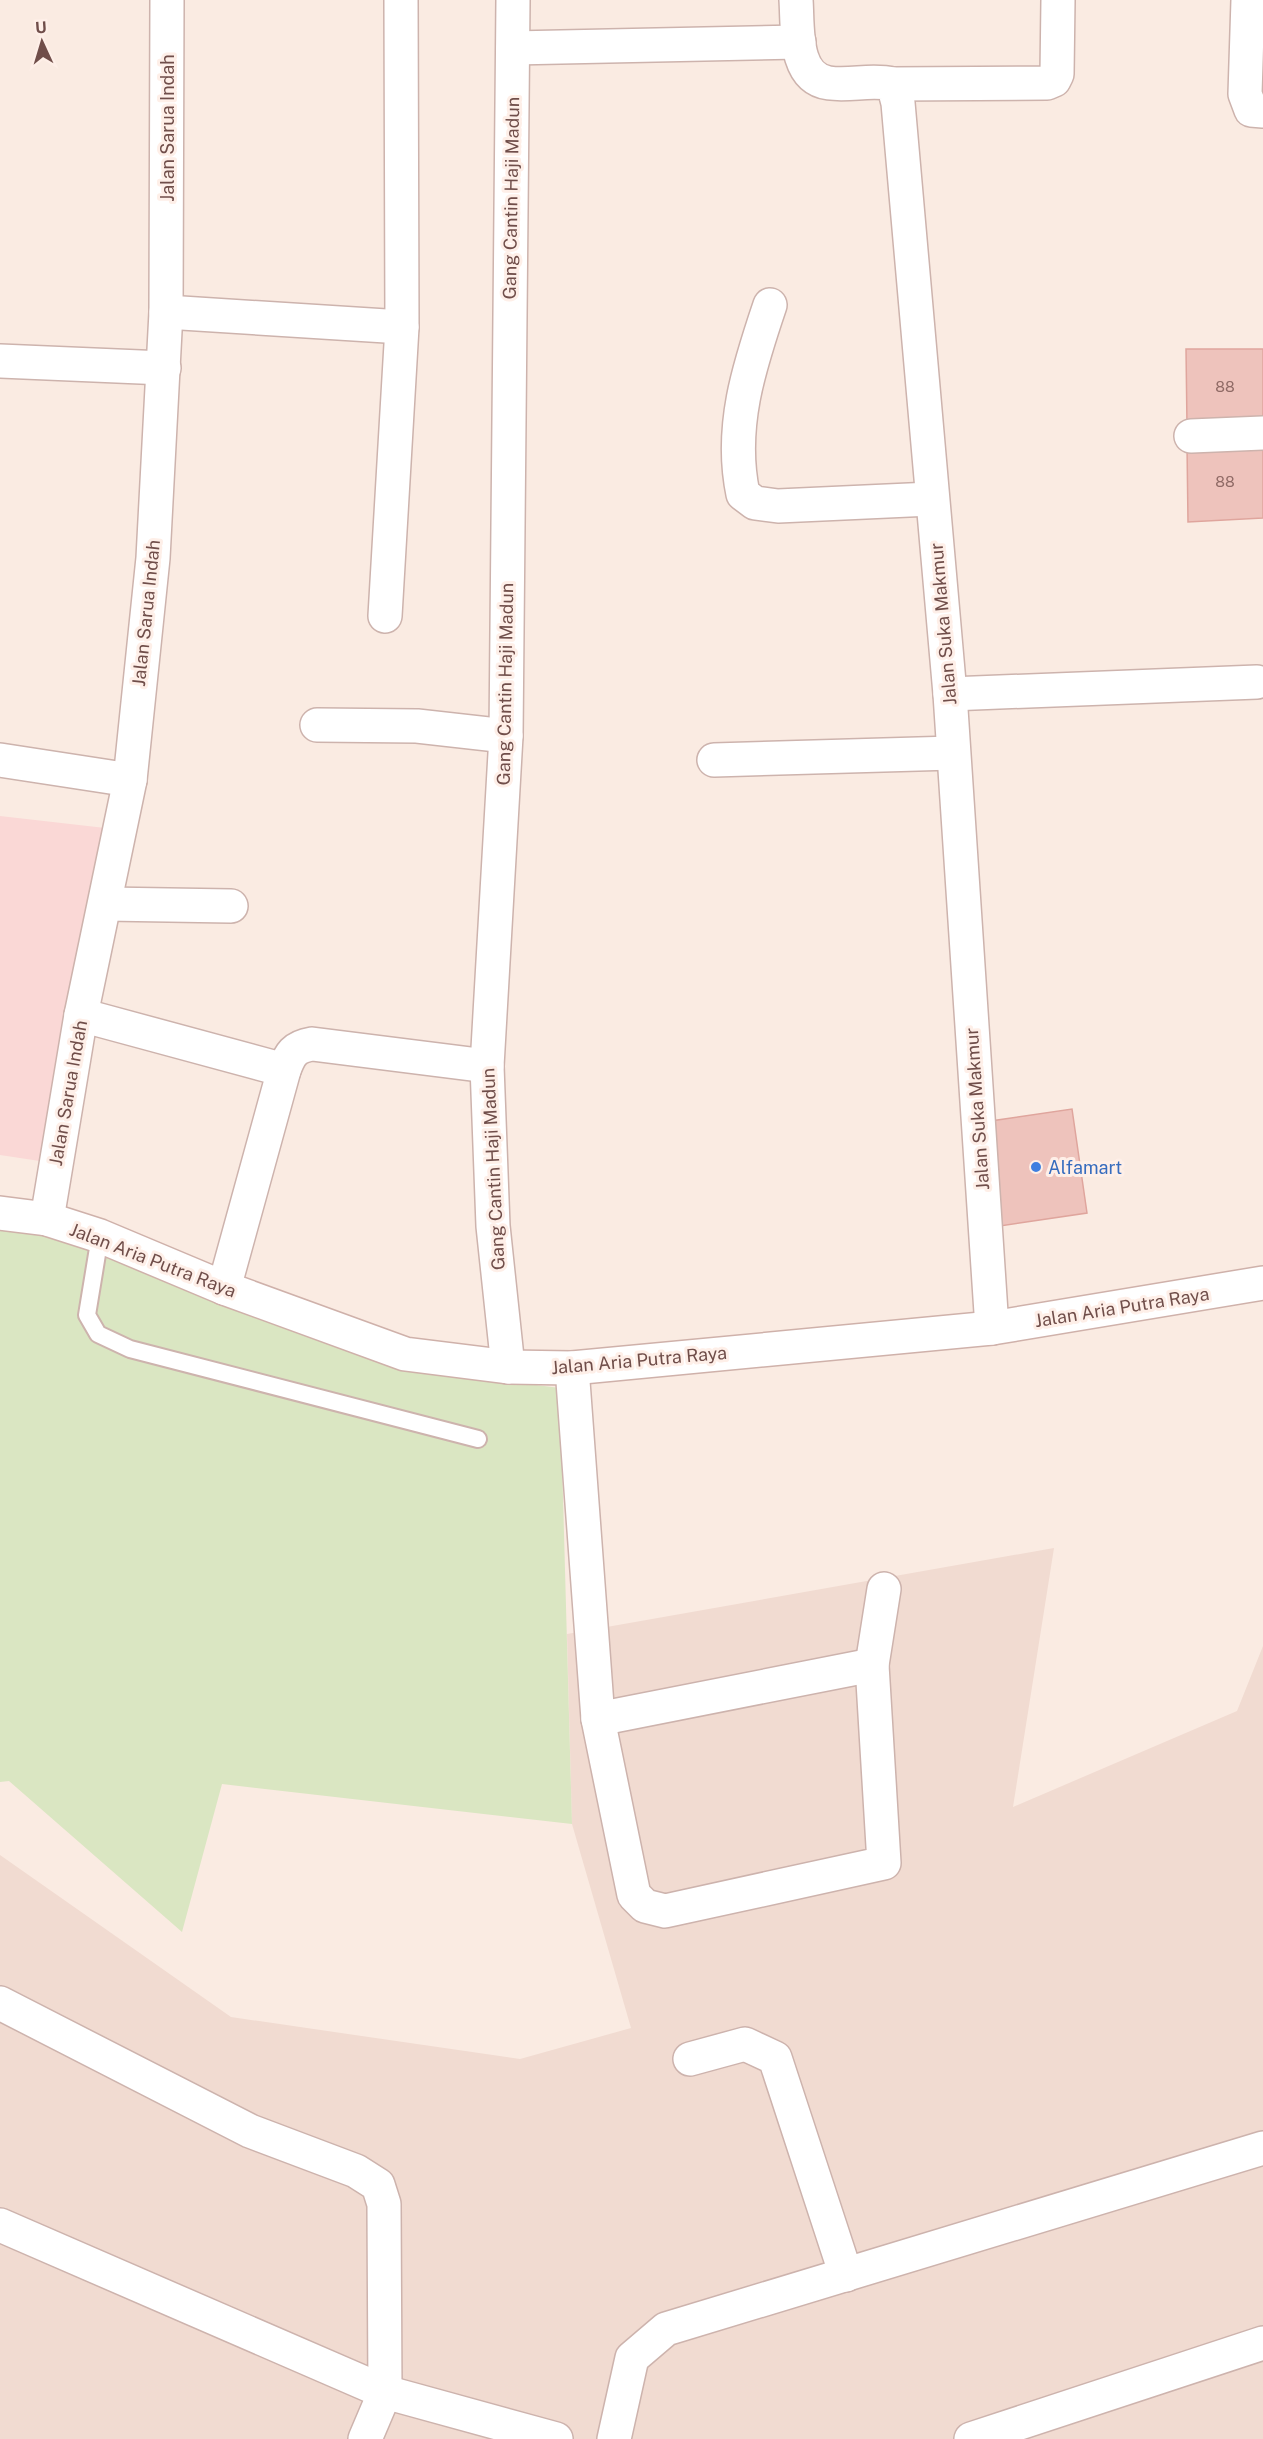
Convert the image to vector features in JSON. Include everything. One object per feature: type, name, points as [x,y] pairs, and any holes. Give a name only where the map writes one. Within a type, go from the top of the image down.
[{"type":"street","name":"Jalan Sarua Indah","points":[[47,1219],[81,1015],[106,904],[130,780],[153,558],[166,312],[167,0]]},
{"type":"street","points":[[385,616],[402,327],[401,0]]},
{"type":"street","name":"Gang Cantin Haji Madun","points":[[508,1367],[493,1226],[487,1065],[506,736],[513,0]]},
{"type":"street","points":[[796,0],[799,42],[805,69],[813,77],[828,83],[877,80],[893,84],[1047,83],[1054,80],[1058,74],[1058,0]]},
{"type":"street","points":[[1248,0],[1245,94],[1251,110],[1263,111]]},
{"type":"street","points":[[513,48],[799,42]]},
{"type":"street","name":"Jalan Suka Makmur","points":[[893,84],[898,103],[931,499],[950,694],[992,1328]]},
{"type":"street","points":[[770,305],[749,367],[739,411],[739,475],[743,494],[755,503],[778,506],[931,499]]},
{"type":"street","points":[[166,312],[402,327]]},
{"type":"street","points":[[0,361],[164,368]]},
{"type":"street","points":[[1191,436],[1263,433]]},
{"type":"street","points":[[950,694],[1257,682]]},
{"type":"street","points":[[317,725],[417,726],[506,736]]},
{"type":"street","points":[[714,760],[953,753]]},
{"type":"street","points":[[0,760],[130,780]]},
{"type":"street","points":[[106,904],[231,906]]},
{"type":"street","points":[[81,1015],[284,1070]]},
{"type":"street","points":[[224,1288],[284,1070],[290,1054],[298,1046],[312,1044],[487,1065]]},
{"type":"street","name":"Jalan Aria Putra Raya","points":[[0,1213],[47,1219],[100,1236],[224,1288],[405,1354],[508,1367],[572,1368],[992,1328],[1263,1283]]},
{"type":"street","points":[[572,1368],[598,1719],[634,1895],[645,1906],[665,1911],[884,1863],[872,1665],[884,1589]]},
{"type":"street","points":[[598,1719],[872,1665]]},
{"type":"street","points":[[0,2003],[250,2131],[356,2171],[378,2186],[384,2204],[385,2392],[365,2439]]},
{"type":"street","points":[[690,2059],[745,2044],[775,2058],[846,2275]]},
{"type":"street","points":[[614,2439],[632,2358],[666,2329],[1263,2148]]},
{"type":"street","points":[[0,2225],[385,2392],[474,2428],[556,2439]]},
{"type":"street","points":[[971,2439],[1263,2343]]},
{"type":"lane","points":[[100,1236],[87,1315],[98,1334],[130,1349],[478,1439]]},
{"type":"shaded area","points":[[0,816],[114,829],[66,1165],[0,1155]]},
{"type":"shaded area","points":[[1054,1548],[1013,1807],[1237,1711],[1263,1646],[1263,2439],[0,2439],[0,1855],[231,2017],[520,2059],[631,2028],[572,1824],[567,1634]]},
{"type":"green space","points":[[0,1220],[93,1241],[407,1369],[560,1388],[572,1824],[222,1784],[182,1932],[9,1781],[0,1782]]},
{"type":"building","points":[[1186,349],[1263,349],[1263,422],[1187,426]]},
{"type":"building","points":[[1187,445],[1263,445],[1263,518],[1188,522]]},
{"type":"building","name":"Alfamart","points":[[1072,1109],[1087,1213],[1000,1226],[984,1122]]},
{"type":"place","name":"Alfamart","points":[[1036,1167]]}]
